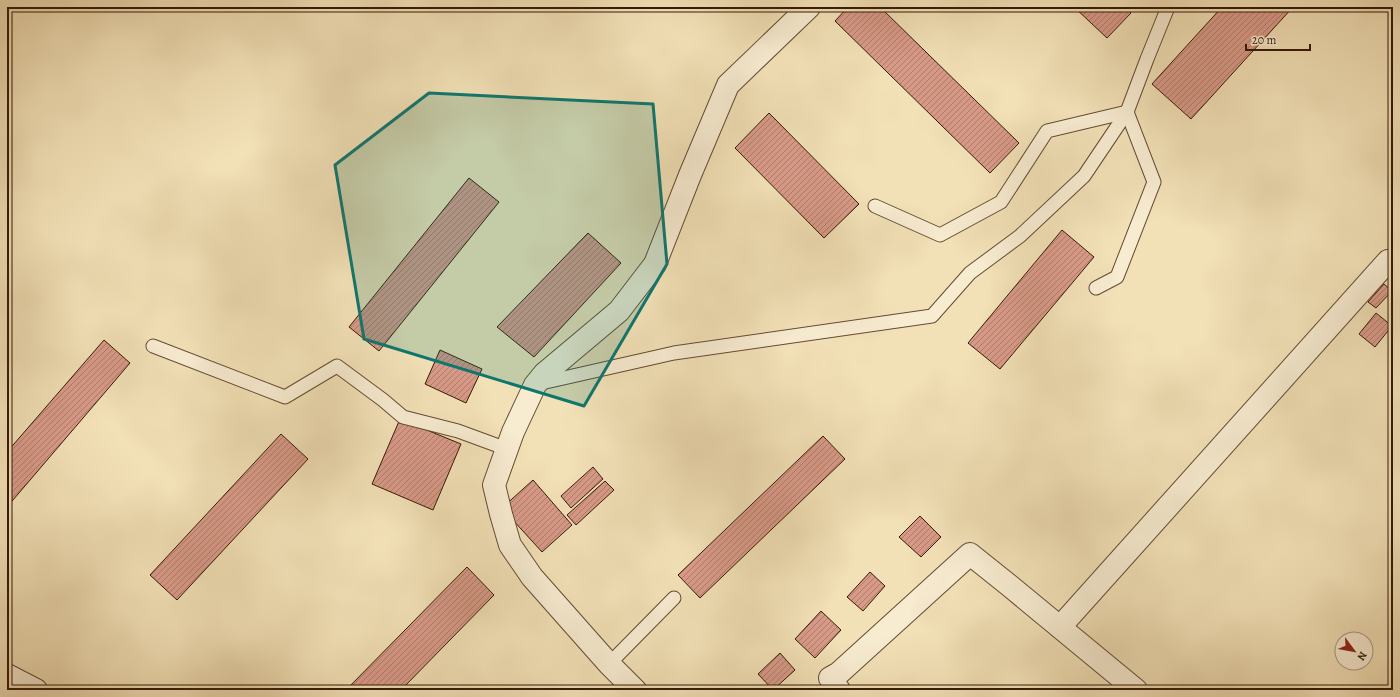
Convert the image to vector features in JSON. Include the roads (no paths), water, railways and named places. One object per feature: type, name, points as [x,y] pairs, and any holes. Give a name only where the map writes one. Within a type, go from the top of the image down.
[{"type":"street","points":[[634,690],[532,577],[510,545],[494,485],[507,449],[535,384],[544,374],[619,311],[655,264],[690,175],[728,85],[809,7]]},
{"type":"street","points":[[1060,628],[1388,261]]},
{"type":"street","points":[[839,690],[830,678],[838,673],[970,554],[1136,690]]},
{"type":"street","points":[[7,675],[36,690]]},
{"type":"lane","points":[[535,384],[674,353],[932,316],[970,273],[1020,236],[1084,176],[1127,112],[1168,7]]},
{"type":"lane","points":[[875,206],[940,235],[1001,202],[1048,131],[1127,112]]},
{"type":"lane","points":[[1096,288],[1117,277],[1154,182],[1127,112]]},
{"type":"lane","points":[[153,346],[285,397],[337,366],[383,400],[403,417],[458,431],[507,449]]},
{"type":"lane","points":[[609,664],[674,598]]}]
